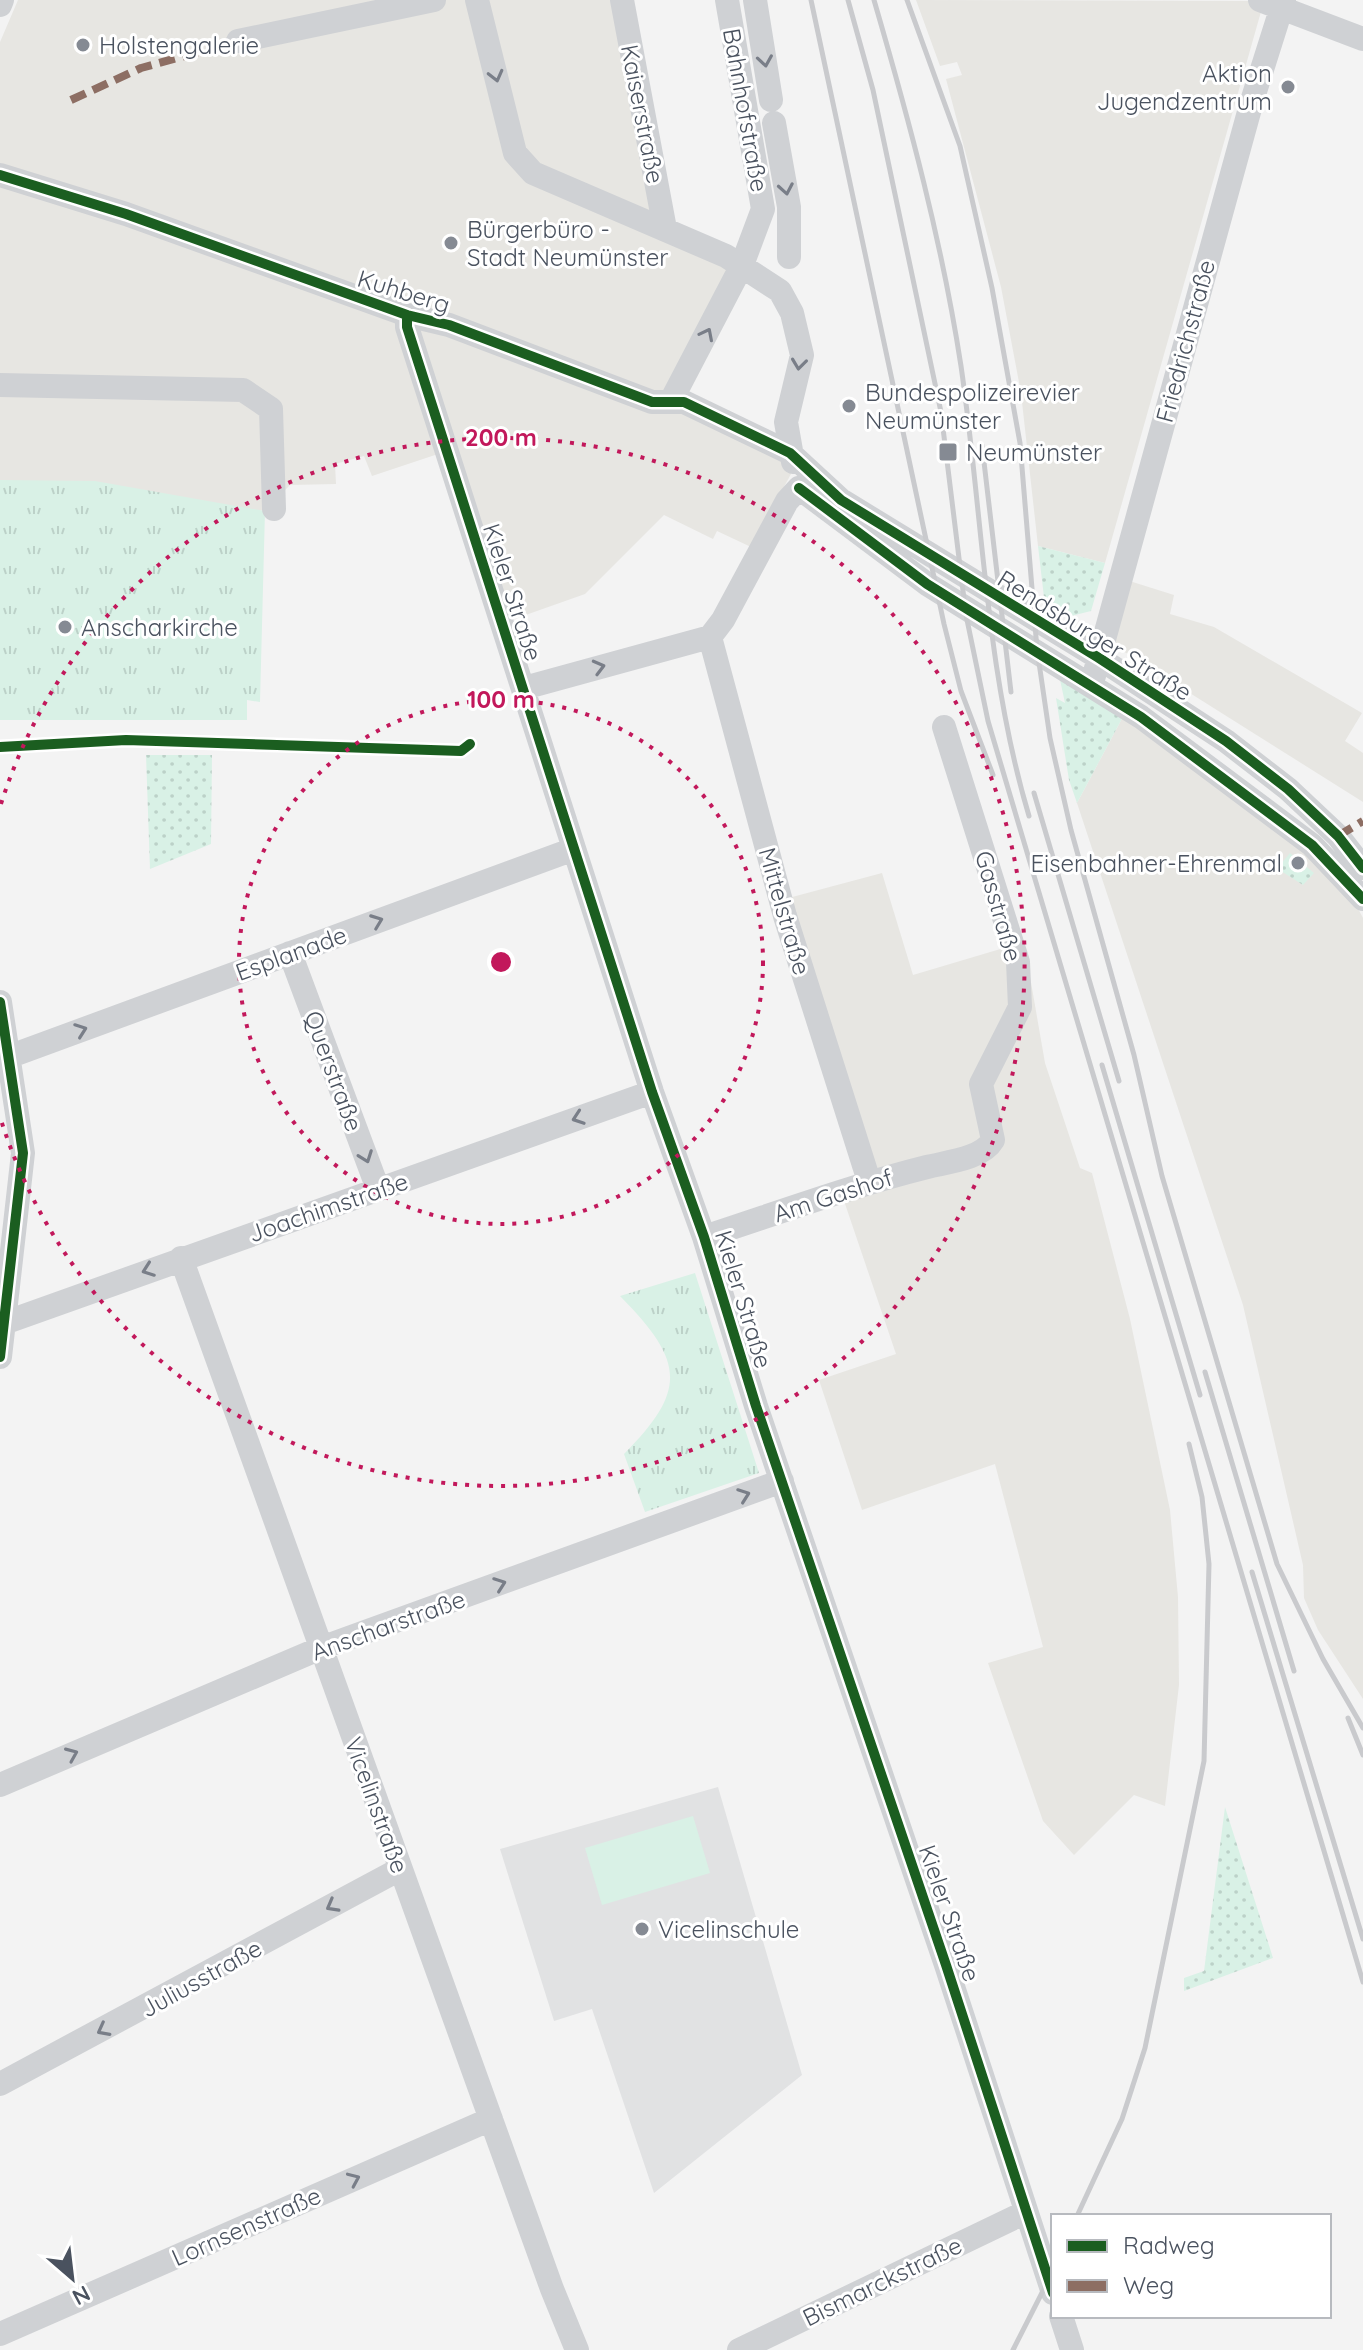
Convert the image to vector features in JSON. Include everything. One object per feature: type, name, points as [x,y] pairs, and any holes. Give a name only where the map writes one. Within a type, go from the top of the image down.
[{"type":"street","points":[[238,41],[434,0]]},
{"type":"street","name":"Kaiserstraße","points":[[477,0],[515,153],[533,173],[742,265],[786,273]]},
{"type":"street","name":"Kaiserstraße","points":[[622,0],[665,229]]},
{"type":"street","name":"Bahnhofstraße","points":[[671,401],[742,265],[763,209],[727,0]]},
{"type":"street","name":"Bahnhofstraße","points":[[755,0],[789,207],[786,273]]},
{"type":"street","points":[[1275,2],[1363,39]]},
{"type":"street","name":"Friedrichstraße","points":[[1092,683],[1252,101],[1275,2]]},
{"type":"street","name":"Kuhberg","points":[[0,175],[126,214],[407,315],[449,325],[652,402],[684,402],[790,453]]},
{"type":"street","points":[[524,688],[710,637],[723,620],[787,501],[799,488],[786,422],[802,355],[786,273]]},
{"type":"street","name":"Kieler Straße","points":[[407,315],[407,327],[652,1092],[704,1237],[782,1481],[1051,2287]]},
{"type":"street","points":[[0,385],[243,390],[271,409],[274,509]]},
{"type":"street","name":"Rendsburger Straße","points":[[790,453],[841,500],[1099,658],[1226,741],[1288,789],[1338,836],[1363,868]]},
{"type":"street","name":"Rendsburger Straße","points":[[799,488],[927,584],[1092,683],[1312,845],[1363,899]]},
{"type":"street","name":"Mittelstraße","points":[[710,637],[785,916],[869,1181]]},
{"type":"street","name":"Gasstraße","points":[[944,727],[1018,962],[1020,1007],[981,1084],[993,1140],[983,1150],[964,1158]]},
{"type":"street","name":"Esplanade","points":[[8,1057],[574,849]]},
{"type":"street","name":"Querstraße","points":[[290,953],[378,1189]]},
{"type":"street","points":[[0,1357],[23,1153],[1,1018]]},
{"type":"street","name":"Joachimstraße","points":[[4,1323],[652,1092]]},
{"type":"street","name":"Am Gashof","points":[[704,1237],[869,1181],[964,1158]]},
{"type":"street","name":"Vicelinstraße","points":[[181,1258],[400,1869],[577,2350]]},
{"type":"street","name":"Anscharstraße","points":[[0,1785],[321,1648],[782,1481]]},
{"type":"street","name":"Juliusstraße","points":[[0,2084],[400,1869]]},
{"type":"street","name":"Lornsenstraße","points":[[0,2334],[491,2119]]},
{"type":"street","name":"Bismarckstraße","points":[[739,2350],[1026,2212]]},
{"type":"street","points":[[1062,2318],[1072,2350]]},
{"type":"shaded area","points":[[18,0],[622,0],[665,229],[742,265],[671,401],[783,457],[791,474],[751,547],[717,531],[713,539],[664,515],[585,594],[503,623],[447,451],[372,476],[364,456],[335,464],[336,484],[290,485],[265,511],[0,480],[0,42]]},
{"type":"shaded area","points":[[916,0],[1264,1],[1105,563],[1038,546],[1021,393],[1001,287],[946,79],[962,75],[957,62],[940,66]]},
{"type":"shaded area","points":[[1120,578],[1174,595],[1170,614],[1214,627],[1362,713],[1345,741],[1363,753],[1363,802],[1104,639]]},
{"type":"shaded area","points":[[1126,711],[1310,850],[1354,901],[1363,918],[1363,1699],[1318,1630],[1304,1598],[1303,1565],[1243,1305],[1077,803]]},
{"type":"shaded area","points":[[882,873],[913,975],[1024,942],[1045,1063],[1080,1168],[1092,1173],[1130,1319],[1170,1510],[1178,1597],[1179,1685],[1165,1806],[1134,1795],[1074,1855],[1043,1821],[988,1663],[1043,1647],[995,1464],[862,1510],[819,1380],[896,1354],[841,1192],[869,1182],[781,900]]},
{"type":"shaded area","name":"Vicelinschule","points":[[718,1787],[802,2075],[654,2193],[592,2009],[554,2021],[500,1849]]},
{"type":"green space","points":[[0,480],[95,481],[265,511],[260,702],[247,700],[247,720],[0,720]]},
{"type":"green space","points":[[1038,546],[1105,563],[1091,611],[1071,616],[1045,606]]},
{"type":"green space","points":[[1059,675],[1126,711],[1077,803],[1069,780],[1056,698],[1065,703]]},
{"type":"green space","points":[[146,755],[212,755],[211,844],[150,869]]},
{"type":"green space","points":[[1290,853],[1314,873],[1303,885],[1281,871],[1280,865]]},
{"type":"green space","points":[[695,1273],[759,1473],[645,1512],[624,1454],[660,1411],[668,1392],[670,1375],[666,1357],[656,1339],[620,1296]]},
{"type":"green space","points":[[1225,1807],[1273,1958],[1184,1991],[1184,1978],[1204,1971]]},
{"type":"green space","points":[[693,1816],[710,1873],[602,1905],[585,1848]]},
{"type":"railway","points":[[811,0],[944,624],[961,691],[993,775]]},
{"type":"railway","points":[[848,0],[873,90],[941,412],[966,615],[988,721],[1363,1982]]},
{"type":"railway","points":[[874,0],[924,182],[953,320],[994,649],[1014,761],[1029,816]]},
{"type":"railway","points":[[907,0],[960,146],[992,288],[1020,443],[1037,649],[1050,738],[1071,830],[1134,1055],[1162,1176],[1277,1564],[1323,1659],[1363,1728]]},
{"type":"railway","points":[[982,445],[1011,692]]},
{"type":"railway","points":[[1034,793],[1119,1081]]},
{"type":"railway","points":[[1102,1065],[1200,1395]]},
{"type":"railway","points":[[1205,1372],[1294,1671]]},
{"type":"railway","points":[[1078,2214],[1122,2119],[1145,2048],[1204,1761],[1209,1564],[1202,1497],[1189,1444]]},
{"type":"railway","points":[[1252,1572],[1363,1939]]},
{"type":"railway","points":[[1348,1718],[1363,1755]]},
{"type":"railway","points":[[1013,2350],[1051,2275]]},
{"type":"marked path","points":[[71,100],[141,68],[199,52]]},
{"type":"marked path","points":[[1338,836],[1363,821]]},
{"type":"cycle path","points":[[0,175],[126,214],[407,315],[449,325],[652,402],[684,402],[790,453],[841,500],[1099,658],[1226,741],[1288,789],[1338,836],[1363,868]]},
{"type":"cycle path","points":[[407,315],[407,327],[652,1092],[704,1237],[756,1406],[946,1965],[1051,2287]]},
{"type":"cycle path","points":[[799,488],[927,584],[1141,717],[1312,845],[1363,899]]},
{"type":"cycle path","points":[[0,747],[126,740],[461,751],[470,744]]},
{"type":"cycle path","points":[[0,1002],[23,1153],[0,1357]]},
{"type":"place","name":"Holstengalerie","points":[[83,45]]},
{"type":"place","name":"Aktion Jugendzentrum","points":[[1288,87]]},
{"type":"place","name":"Bürgerbüro - Stadt Neumünster","points":[[451,243]]},
{"type":"place","name":"Bundespolizeirevier Neumünster","points":[[849,406]]},
{"type":"place","name":"Neumünster","points":[[948,452]]},
{"type":"place","name":"Anscharkirche","points":[[65,627]]},
{"type":"place","name":"Eisenbahner-Ehrenmal","points":[[1298,863]]},
{"type":"place","name":"Vicelinschule","points":[[642,1929]]}]
